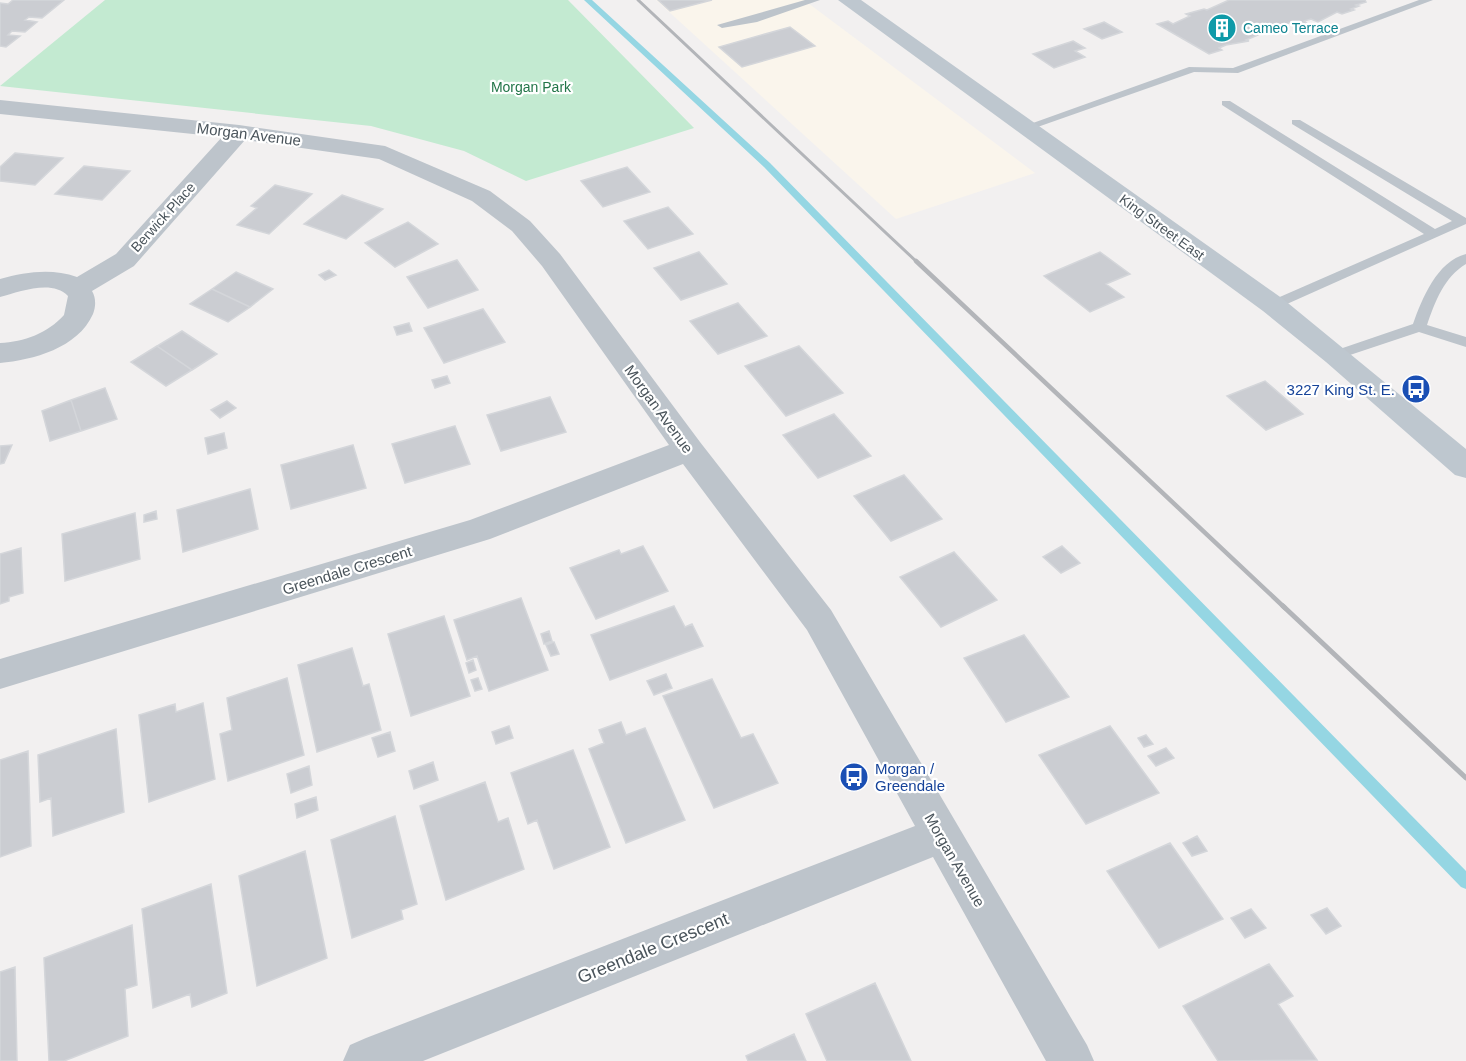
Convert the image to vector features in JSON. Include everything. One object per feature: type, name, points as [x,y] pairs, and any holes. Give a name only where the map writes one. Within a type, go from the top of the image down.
[{"type":"main road","name":"King Street East","points":[[848,0],[1273,305],[1336,355],[1466,467]]},
{"type":"street","name":"Morgan Avenue","points":[[0,107],[239,132],[385,153],[481,196],[521,226],[551,260],[689,450],[819,620],[1071,1061]]},
{"type":"street","name":"Berwick Place","points":[[76,289],[126,260],[239,132]]},
{"type":"street","points":[[0,288],[36,279],[55,279],[72,285],[76,289],[80,294],[81,309],[73,322],[52,339],[32,348],[0,353]]},
{"type":"street","name":"Greendale Crescent","points":[[0,674],[478,530],[689,450]]},
{"type":"street","name":"Greendale Crescent","points":[[366,1061],[940,835]]},
{"type":"lane","points":[[783,0],[792,8]]},
{"type":"lane","points":[[722,25],[753,20],[814,0]]},
{"type":"lane","points":[[1025,128],[1192,69],[1234,71],[1428,0]]},
{"type":"lane","points":[[1226,103],[1434,234]]},
{"type":"lane","points":[[1273,305],[1462,220],[1296,122]]},
{"type":"lane","points":[[1419,327],[1438,283],[1466,258]]},
{"type":"lane","points":[[1336,355],[1419,327],[1466,342]]},
{"type":"shaded area","points":[[656,0],[804,0],[1035,173],[896,219]]},
{"type":"green space","name":"Morgan Park","points":[[105,0],[568,0],[694,128],[526,181],[464,151],[371,126],[0,86]]},
{"type":"building","points":[[13,0],[64,0],[42,18],[29,17],[25,20],[37,22],[25,32],[12,31],[8,35],[20,36],[6,47],[0,46],[0,3],[8,4]]},
{"type":"building","points":[[658,0],[712,0],[670,11]]},
{"type":"building","name":"Cameo Terrace","points":[[1229,0],[1365,0],[1366,2],[1351,9],[1354,10],[1342,14],[1337,12],[1318,22],[1311,19],[1304,21],[1308,24],[1291,22],[1274,30],[1254,33],[1258,35],[1246,40],[1249,41],[1226,45],[1219,48],[1222,50],[1209,54],[1157,24],[1168,21],[1173,24],[1190,16],[1186,14],[1207,10]]},
{"type":"building","points":[[1104,22],[1122,32],[1102,39],[1084,29]]},
{"type":"building","points":[[790,27],[815,46],[742,67],[719,47]]},
{"type":"building","points":[[1073,41],[1085,48],[1075,51],[1085,57],[1054,68],[1033,54]]},
{"type":"building","points":[[15,153],[63,158],[35,185],[0,181],[0,167]]},
{"type":"building","points":[[84,166],[130,171],[102,200],[55,194]]},
{"type":"building","points":[[627,167],[650,192],[603,207],[581,181]]},
{"type":"building","points":[[275,185],[312,194],[269,234],[237,225],[257,208],[251,206]]},
{"type":"building","points":[[342,195],[383,209],[346,239],[304,224]]},
{"type":"building","points":[[668,207],[693,234],[648,249],[624,221]]},
{"type":"building","points":[[408,222],[438,244],[395,267],[365,243]]},
{"type":"building","points":[[699,252],[727,284],[681,300],[654,268]]},
{"type":"building","points":[[1100,252],[1130,274],[1106,284],[1124,297],[1090,312],[1044,276]]},
{"type":"building","points":[[457,260],[478,290],[428,308],[407,277]]},
{"type":"building","points":[[329,270],[336,275],[325,280],[319,275]]},
{"type":"building","points":[[236,272],[273,289],[250,307],[212,289]]},
{"type":"building","points":[[212,289],[250,307],[228,322],[190,304]]},
{"type":"building","points":[[738,303],[767,336],[718,354],[690,321]]},
{"type":"building","points":[[483,309],[505,342],[444,363],[424,328]]},
{"type":"building","points":[[409,323],[412,331],[397,335],[394,327]]},
{"type":"building","points":[[182,331],[217,354],[192,370],[157,346]]},
{"type":"building","points":[[157,346],[192,370],[166,386],[131,362]]},
{"type":"building","points":[[799,346],[843,393],[786,416],[745,366]]},
{"type":"building","points":[[447,376],[450,383],[435,388],[432,380]]},
{"type":"building","points":[[1265,381],[1303,414],[1266,430],[1227,396]]},
{"type":"building","points":[[105,388],[117,419],[81,431],[71,400]]},
{"type":"building","points":[[550,397],[566,432],[501,451],[487,415]]},
{"type":"building","points":[[71,400],[81,431],[50,441],[42,411]]},
{"type":"building","points":[[227,401],[236,408],[220,418],[211,410]]},
{"type":"building","points":[[834,414],[871,456],[818,478],[783,435]]},
{"type":"building","points":[[455,426],[470,464],[405,483],[392,444]]},
{"type":"building","points":[[224,433],[227,448],[208,454],[205,438]]},
{"type":"building","points":[[12,445],[4,463],[0,464],[0,446]]},
{"type":"building","points":[[353,445],[366,488],[291,509],[281,465]]},
{"type":"building","points":[[904,475],[942,519],[891,541],[854,496]]},
{"type":"building","points":[[250,489],[258,529],[183,552],[177,510]]},
{"type":"building","points":[[156,511],[157,519],[144,522],[144,515]]},
{"type":"building","points":[[135,513],[140,559],[65,581],[62,534]]},
{"type":"building","points":[[643,546],[668,591],[596,619],[570,568],[619,550],[621,554]]},
{"type":"building","points":[[1062,546],[1080,563],[1061,573],[1043,557]]},
{"type":"building","points":[[21,548],[23,593],[9,597],[9,601],[0,604],[0,554]]},
{"type":"building","points":[[954,552],[997,600],[941,627],[900,577]]},
{"type":"building","points":[[521,598],[548,670],[489,691],[477,656],[467,660],[454,620]]},
{"type":"building","points":[[674,606],[685,627],[692,624],[703,646],[610,680],[591,635]]},
{"type":"building","points":[[444,616],[470,696],[411,716],[388,634]]},
{"type":"building","points":[[549,631],[552,641],[544,644],[541,634]]},
{"type":"building","points":[[1024,635],[1069,697],[1006,722],[964,658]]},
{"type":"building","points":[[554,642],[559,654],[551,656],[546,645]]},
{"type":"building","points":[[352,648],[363,686],[369,684],[381,730],[317,752],[298,665]]},
{"type":"building","points":[[473,660],[476,670],[469,673],[466,663]]},
{"type":"building","points":[[666,674],[672,688],[654,695],[647,681]]},
{"type":"building","points":[[287,678],[304,755],[228,781],[220,734],[232,730],[227,698]]},
{"type":"building","points":[[478,678],[482,689],[475,691],[471,680]]},
{"type":"building","points":[[712,679],[741,738],[753,734],[778,783],[714,808],[663,696]]},
{"type":"building","points":[[203,703],[215,779],[149,802],[139,715],[175,704],[176,712]]},
{"type":"building","points":[[621,722],[626,735],[645,728],[685,820],[626,843],[589,749],[604,743],[599,730]]},
{"type":"building","points":[[509,726],[513,738],[496,744],[492,732]]},
{"type":"building","points":[[1110,726],[1159,793],[1086,824],[1039,755]]},
{"type":"building","points":[[116,729],[124,812],[53,836],[51,798],[40,802],[38,755]]},
{"type":"building","points":[[390,732],[395,751],[378,757],[372,738]]},
{"type":"building","points":[[1146,735],[1153,744],[1144,747],[1138,738]]},
{"type":"building","points":[[1166,748],[1174,758],[1156,766],[1148,756]]},
{"type":"building","points":[[573,750],[610,847],[554,869],[537,820],[528,824],[511,773]]},
{"type":"building","points":[[28,751],[31,846],[0,857],[0,760]]},
{"type":"building","points":[[433,762],[438,780],[414,789],[409,771]]},
{"type":"building","points":[[309,766],[312,785],[291,793],[287,774]]},
{"type":"building","points":[[485,782],[498,822],[508,818],[524,869],[446,900],[420,806]]},
{"type":"building","points":[[316,797],[318,810],[297,818],[295,804]]},
{"type":"building","points":[[395,816],[417,904],[401,910],[403,919],[352,938],[331,840]]},
{"type":"building","points":[[1197,836],[1207,851],[1192,856],[1183,843]]},
{"type":"building","points":[[1170,843],[1223,919],[1159,948],[1107,871]]},
{"type":"building","points":[[305,851],[327,958],[257,986],[239,876]]},
{"type":"building","points":[[211,884],[227,993],[192,1007],[190,994],[153,1008],[142,909]]},
{"type":"building","points":[[1327,908],[1341,926],[1326,934],[1311,915]]},
{"type":"building","points":[[1251,909],[1266,928],[1245,938],[1231,918]]},
{"type":"building","points":[[132,925],[137,985],[125,989],[128,1036],[64,1061],[49,1061],[44,958]]},
{"type":"building","points":[[1269,964],[1293,996],[1278,1004],[1317,1060],[1218,1061],[1183,1006]]},
{"type":"building","points":[[15,967],[17,1061],[0,1061],[0,972]]},
{"type":"building","points":[[875,983],[911,1061],[827,1061],[806,1014]]},
{"type":"building","points":[[794,1034],[806,1061],[748,1061],[746,1056]]},
{"type":"waterway","points":[[588,0],[767,165],[1466,882]]},
{"type":"railway","points":[[638,0],[918,263]]},
{"type":"railway","points":[[916,261],[1285,608]]},
{"type":"railway","points":[[1283,606],[1466,778]]},
{"type":"place","name":"Cameo Terrace","points":[[1222,28]]},
{"type":"place","name":"3227 King St. E.","points":[[1416,389]]},
{"type":"place","name":"Morgan / Greendale","points":[[854,777]]}]
